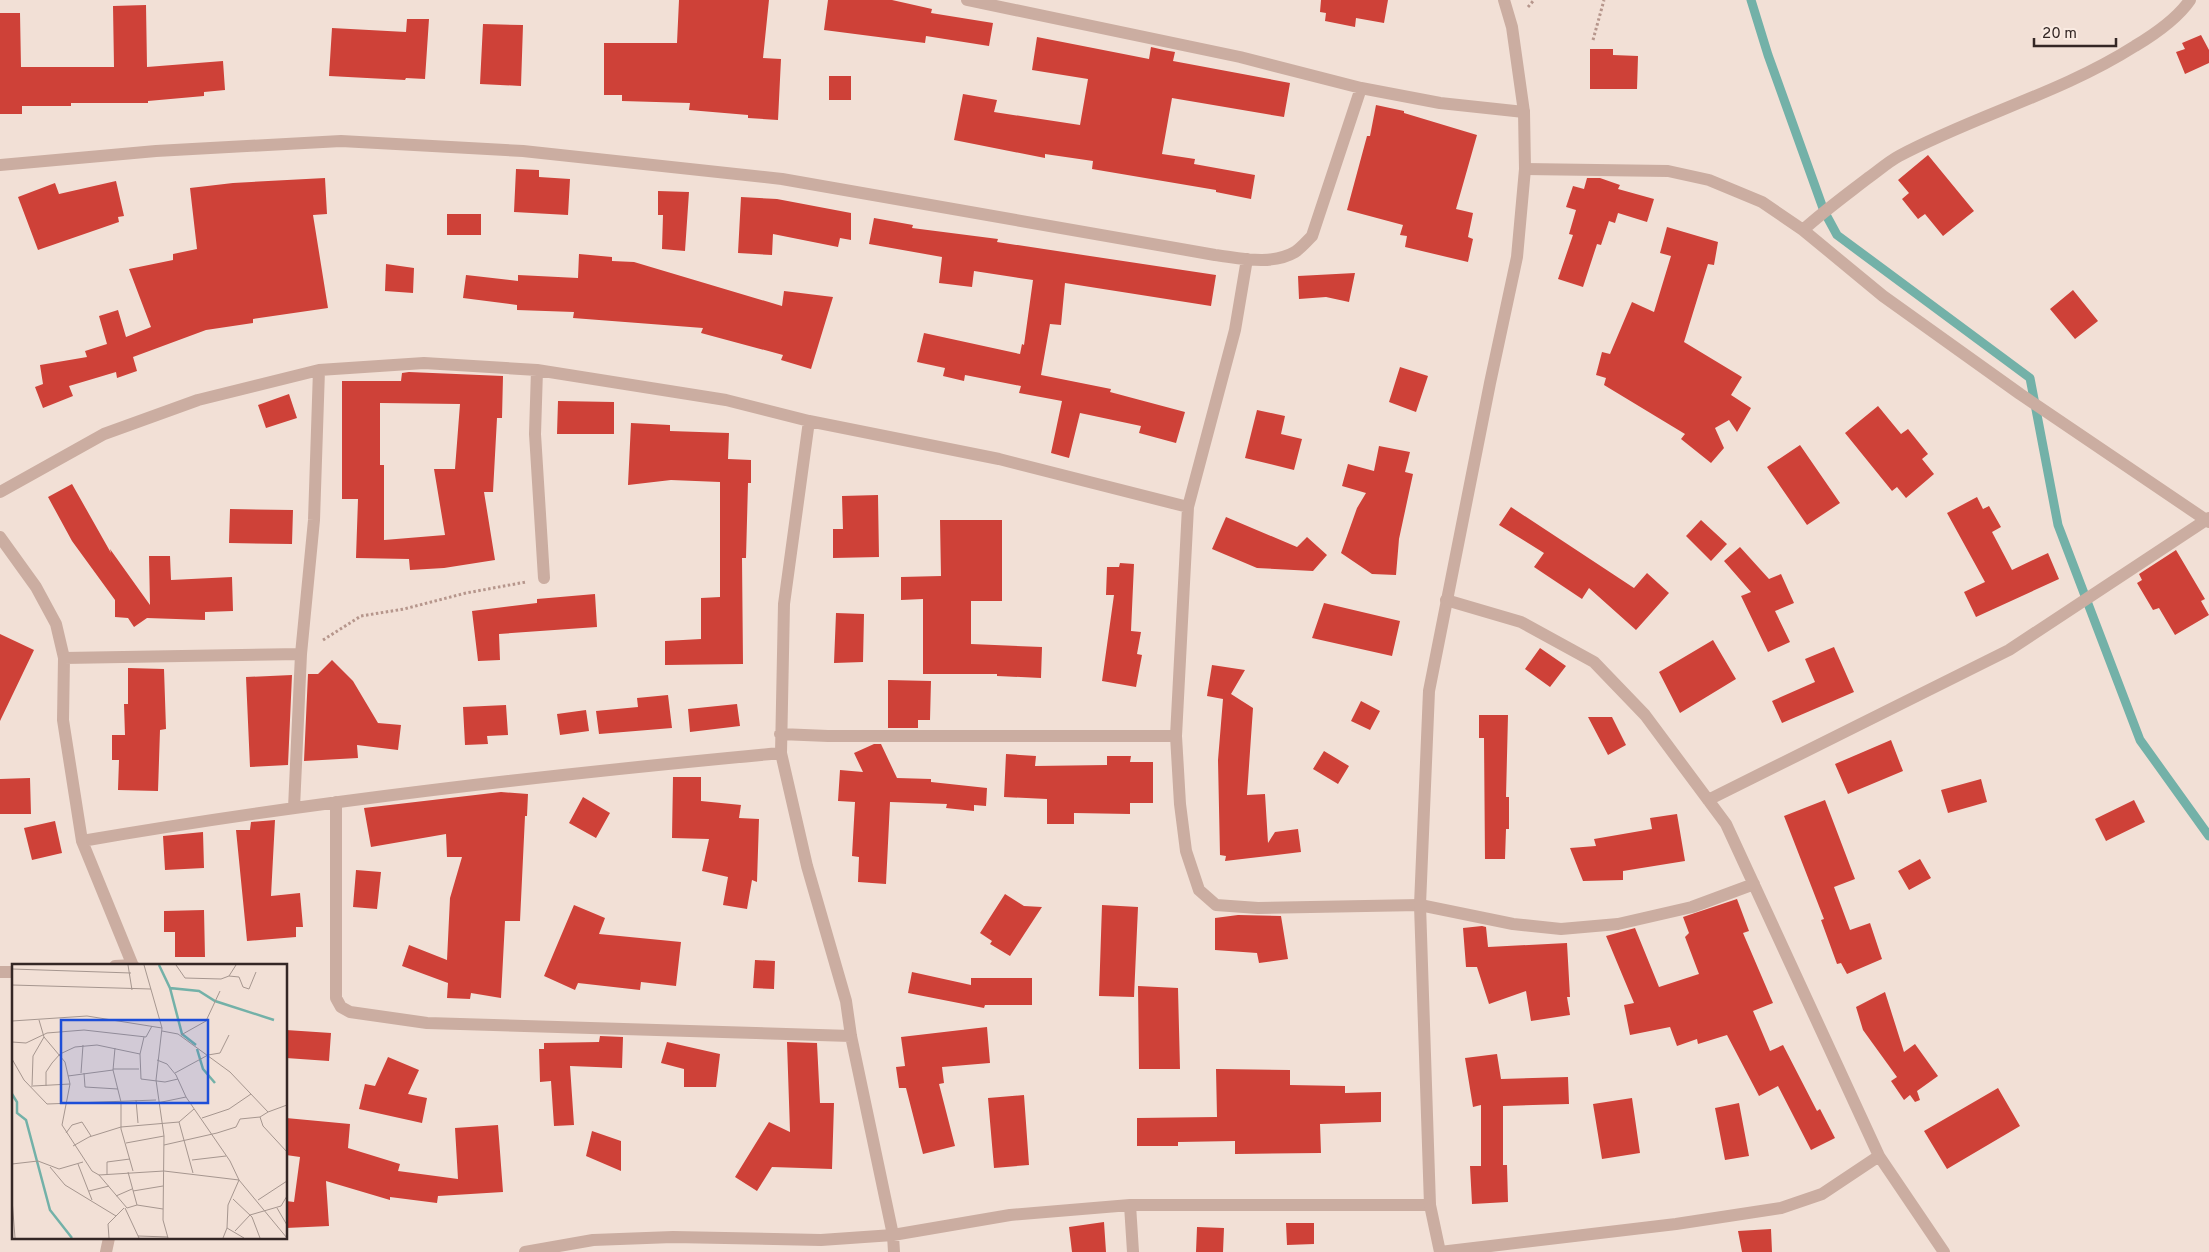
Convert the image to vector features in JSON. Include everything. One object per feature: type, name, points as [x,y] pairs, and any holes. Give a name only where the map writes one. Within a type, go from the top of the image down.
[{"type":"street","points":[[967,0],[1240,57],[1361,88],[1440,103],[1524,112]]},
{"type":"street","points":[[1504,0],[1512,27],[1524,112],[1525,169],[1517,257],[1429,691],[1420,905],[1430,1205],[1440,1252],[1676,1224],[1781,1208],[1822,1194],[1879,1156]]},
{"type":"street","points":[[1803,230],[1824,211],[1897,157],[1956,128],[2012,107],[2112,61],[2148,38],[2182,11],[2190,0]]},
{"type":"street","points":[[0,165],[156,152],[341,141],[523,151],[782,179],[1247,260],[1273,260],[1295,252],[1312,236],[1361,88]]},
{"type":"street","points":[[1525,169],[1668,171],[1709,180],[1762,202],[1803,230],[1891,302],[2020,394],[2208,520],[2009,650],[1708,800]]},
{"type":"street","points":[[1247,260],[1236,330],[1188,507],[1176,736],[1180,804],[1186,851],[1199,890],[1216,906],[1258,908],[1420,905],[1513,924],[1561,929],[1618,924],[1692,907],[1754,884]]},
{"type":"street","points":[[0,492],[104,434],[198,400],[319,370],[424,363],[537,370],[726,400],[809,421],[999,459],[1188,507]]},
{"type":"street","points":[[294,808],[301,654],[314,520],[319,370]]},
{"type":"street","points":[[537,370],[535,434],[544,578]]},
{"type":"street","points":[[809,421],[784,604],[781,753],[807,866],[846,1002],[851,1036],[893,1235],[894,1252]]},
{"type":"street","points":[[0,537],[36,587],[52,616],[64,658],[63,720],[82,841],[133,964]]},
{"type":"street","points":[[1446,600],[1521,622],[1594,662],[1645,715],[1726,824],[1879,1156],[1944,1252]]},
{"type":"street","points":[[64,658],[301,654]]},
{"type":"street","points":[[780,734],[828,736],[1176,736]]},
{"type":"street","points":[[82,841],[336,802],[580,772],[781,753]]},
{"type":"street","points":[[336,802],[336,998],[341,1008],[350,1012],[427,1023],[851,1036]]},
{"type":"street","points":[[525,1252],[593,1240],[674,1237],[821,1240],[893,1235],[1010,1215],[1130,1206],[1430,1205]]},
{"type":"street","points":[[1130,1206],[1133,1252]]},
{"type":"path","points":[[1593,40],[1604,0]]},
{"type":"path","points":[[301,654],[361,616],[404,609],[466,593],[544,578]]},
{"type":"building","points":[[679,0],[769,0],[763,58],[781,59],[778,120],[748,118],[748,115],[689,110],[690,103],[622,101],[622,95],[604,95],[604,43],[677,43]]},
{"type":"building","points":[[828,0],[892,0],[932,9],[931,13],[993,23],[989,46],[926,36],[925,43],[824,30]]},
{"type":"building","points":[[1321,0],[1388,0],[1384,23],[1356,18],[1355,27],[1325,21],[1326,13],[1320,12]]},
{"type":"building","points":[[146,5],[147,67],[223,61],[225,90],[204,92],[204,96],[148,101],[148,103],[71,103],[71,106],[22,106],[22,114],[0,114],[0,13],[20,13],[21,67],[114,67],[113,6]]},
{"type":"building","points":[[407,19],[429,19],[425,79],[406,78],[405,80],[329,76],[332,28],[406,32]]},
{"type":"building","points":[[483,24],[523,25],[521,86],[480,84]]},
{"type":"building","points":[[2201,35],[2209,50],[2209,63],[2185,74],[2176,52],[2185,49],[2182,43]]},
{"type":"building","points":[[1037,37],[1149,59],[1151,47],[1175,52],[1173,61],[1290,83],[1284,117],[1172,98],[1162,154],[1195,159],[1194,164],[1255,175],[1251,199],[1216,192],[1216,190],[1092,169],[1093,161],[1045,154],[1045,158],[954,140],[963,94],[997,100],[994,112],[1080,125],[1088,79],[1032,70]]},
{"type":"building","points":[[1590,49],[1613,49],[1613,55],[1638,56],[1637,89],[1590,89]]},
{"type":"building","points":[[829,76],[851,76],[851,100],[829,100]]},
{"type":"building","points":[[1376,105],[1404,111],[1404,113],[1477,135],[1456,209],[1473,213],[1468,237],[1473,239],[1468,262],[1405,247],[1407,236],[1400,235],[1403,225],[1347,210],[1367,136],[1370,136]]},
{"type":"building","points":[[1928,155],[1974,211],[1943,236],[1925,214],[1918,219],[1902,199],[1909,193],[1898,180]]},
{"type":"building","points":[[516,169],[539,170],[539,177],[570,179],[568,215],[514,212]]},
{"type":"building","points":[[325,178],[327,214],[313,215],[328,308],[253,319],[253,323],[206,330],[133,357],[137,371],[117,378],[116,372],[69,386],[73,396],[43,408],[35,387],[43,384],[40,365],[87,357],[85,351],[107,344],[99,316],[118,310],[126,337],[151,327],[129,269],[173,260],[173,254],[197,249],[190,188],[233,183]]},
{"type":"building","points":[[1587,178],[1600,178],[1620,185],[1618,189],[1654,199],[1647,222],[1618,213],[1615,223],[1609,221],[1601,245],[1597,244],[1583,287],[1558,279],[1573,235],[1569,234],[1576,210],[1566,207],[1573,186],[1584,189]]},
{"type":"building","points":[[116,181],[124,216],[118,217],[119,222],[38,250],[18,197],[55,183],[59,194]]},
{"type":"building","points":[[658,191],[689,192],[685,251],[662,249],[663,215],[658,215]]},
{"type":"building","points":[[741,197],[777,199],[851,213],[851,240],[840,238],[838,247],[773,234],[772,255],[738,253]]},
{"type":"building","points":[[447,214],[481,214],[481,235],[447,235]]},
{"type":"building","points":[[874,218],[913,225],[912,228],[998,239],[997,242],[1216,275],[1211,306],[1065,283],[1061,325],[1050,324],[1041,375],[1111,389],[1110,392],[1185,412],[1176,443],[1139,433],[1141,426],[1080,413],[1069,458],[1051,453],[1062,401],[1019,393],[1021,386],[965,375],[964,381],[943,376],[945,368],[917,362],[924,333],[1020,354],[1022,344],[1024,345],[1033,280],[974,271],[972,287],[939,283],[942,257],[869,244]]},
{"type":"building","points":[[1667,227],[1718,242],[1714,265],[1708,264],[1684,342],[1742,377],[1731,395],[1751,408],[1737,432],[1729,420],[1715,428],[1724,448],[1711,463],[1681,439],[1685,434],[1604,385],[1606,378],[1596,375],[1602,352],[1610,354],[1632,302],[1654,312],[1671,256],[1660,253]]},
{"type":"building","points":[[579,254],[612,257],[612,261],[634,262],[782,306],[784,291],[833,297],[811,369],[781,360],[783,355],[701,333],[703,328],[573,318],[574,312],[517,310],[517,305],[463,298],[466,275],[518,281],[518,275],[578,278]]},
{"type":"building","points":[[386,264],[414,268],[413,293],[385,291]]},
{"type":"building","points":[[1355,273],[1349,302],[1326,297],[1299,299],[1298,276]]},
{"type":"building","points":[[2073,290],[2098,321],[2075,339],[2050,309]]},
{"type":"building","points":[[1400,367],[1428,376],[1416,412],[1389,402]]},
{"type":"building","points":[[402,373],[503,376],[502,418],[497,418],[493,492],[484,492],[495,560],[444,568],[410,570],[409,559],[356,558],[358,499],[342,499],[342,381],[401,381]],"holes":[[[380,403],[460,404],[455,469],[434,469],[445,535],[384,540],[384,465],[380,465]]]},
{"type":"building","points":[[289,394],[297,418],[266,428],[258,405]]},
{"type":"building","points":[[558,401],[614,402],[614,434],[557,434]]},
{"type":"building","points":[[1878,406],[1901,434],[1908,429],[1928,454],[1922,459],[1934,474],[1906,498],[1897,487],[1892,491],[1845,433]]},
{"type":"building","points":[[1257,410],[1285,416],[1281,434],[1302,439],[1294,470],[1245,458]]},
{"type":"building","points":[[631,423],[670,425],[670,431],[729,433],[728,459],[751,460],[751,483],[748,483],[746,558],[742,558],[743,664],[665,665],[665,641],[701,639],[701,598],[720,597],[720,482],[671,480],[628,485]]},
{"type":"building","points":[[1800,445],[1840,503],[1807,525],[1767,467]]},
{"type":"building","points":[[1379,446],[1410,452],[1405,472],[1413,474],[1399,539],[1396,575],[1372,574],[1341,553],[1357,508],[1366,493],[1342,486],[1348,464],[1374,471]]},
{"type":"building","points":[[72,484],[111,553],[110,549],[150,605],[149,556],[170,556],[171,580],[232,577],[233,611],[205,612],[205,620],[147,618],[134,627],[128,618],[115,617],[115,600],[72,541],[48,497]]},
{"type":"building","points":[[878,495],[879,557],[833,558],[833,529],[843,529],[842,496]]},
{"type":"building","points":[[1977,497],[1983,509],[1989,506],[2001,527],[1992,532],[2012,570],[2048,553],[2059,579],[1976,617],[1964,592],[1985,582],[1947,513]]},
{"type":"building","points":[[1511,507],[1634,588],[1647,573],[1669,593],[1636,630],[1589,588],[1582,599],[1534,567],[1544,553],[1499,525]]},
{"type":"building","points":[[230,509],[293,510],[292,544],[229,543]]},
{"type":"building","points":[[1226,517],[1297,547],[1307,537],[1327,555],[1313,571],[1257,568],[1212,549]]},
{"type":"building","points":[[940,520],[1002,520],[1002,601],[971,601],[971,644],[1042,647],[1041,678],[997,676],[997,674],[923,674],[923,599],[901,600],[901,577],[941,576]]},
{"type":"building","points":[[1701,520],[1727,544],[1711,561],[1686,536]]},
{"type":"building","points":[[1740,547],[1769,579],[1781,574],[1794,603],[1775,611],[1790,642],[1768,652],[1741,596],[1751,592],[1724,561]]},
{"type":"building","points":[[2176,550],[2205,599],[2201,601],[2209,615],[2175,635],[2159,608],[2153,610],[2137,583],[2142,580],[2139,574]]},
{"type":"building","points":[[1120,563],[1134,564],[1131,631],[1141,632],[1137,654],[1142,655],[1136,687],[1102,681],[1114,595],[1106,595],[1107,567],[1119,567]]},
{"type":"building","points":[[595,594],[597,627],[499,634],[500,660],[478,661],[472,611],[537,603],[537,599]]},
{"type":"building","points":[[1324,603],[1400,621],[1392,656],[1312,638]]},
{"type":"building","points":[[836,613],[864,614],[863,662],[834,663]]},
{"type":"building","points":[[0,634],[34,650],[0,721]]},
{"type":"building","points":[[1713,640],[1736,679],[1680,713],[1659,672]]},
{"type":"building","points":[[1834,647],[1854,692],[1782,723],[1772,701],[1815,682],[1805,659]]},
{"type":"building","points":[[1540,648],[1566,666],[1550,687],[1525,669]]},
{"type":"building","points":[[332,660],[353,681],[378,723],[401,725],[398,750],[357,745],[358,758],[304,761],[308,674],[318,674]]},
{"type":"building","points":[[1212,665],[1245,670],[1231,694],[1253,708],[1247,795],[1265,794],[1268,843],[1275,832],[1298,829],[1301,852],[1225,861],[1226,856],[1220,855],[1218,760],[1223,699],[1207,696]]},
{"type":"building","points":[[128,668],[164,669],[166,729],[160,730],[158,791],[118,790],[119,760],[112,760],[112,735],[125,735],[124,704],[128,704]]},
{"type":"building","points":[[292,675],[288,765],[250,767],[246,677]]},
{"type":"building","points":[[888,680],[931,681],[930,720],[918,720],[918,728],[888,728]]},
{"type":"building","points":[[668,695],[672,728],[599,734],[596,711],[638,707],[637,698]]},
{"type":"building","points":[[1361,701],[1380,711],[1370,730],[1351,721]]},
{"type":"building","points":[[737,704],[740,726],[690,732],[688,709]]},
{"type":"building","points":[[506,705],[508,735],[487,736],[488,744],[465,745],[463,707]]},
{"type":"building","points":[[586,710],[589,731],[560,735],[557,714]]},
{"type":"building","points":[[1479,715],[1508,715],[1506,797],[1509,797],[1509,829],[1506,829],[1505,859],[1485,859],[1484,738],[1479,738]]},
{"type":"building","points":[[1588,717],[1612,717],[1626,745],[1608,755]]},
{"type":"building","points":[[1891,740],[1903,771],[1848,794],[1835,764]]},
{"type":"building","points":[[874,744],[881,744],[897,778],[931,779],[931,782],[987,788],[986,806],[974,805],[974,811],[946,808],[947,804],[890,802],[886,884],[858,882],[859,857],[852,856],[855,802],[838,801],[840,770],[863,772],[854,753]]},
{"type":"building","points":[[1324,751],[1349,766],[1338,784],[1313,769]]},
{"type":"building","points":[[1006,754],[1036,756],[1035,766],[1107,765],[1107,756],[1131,756],[1130,762],[1153,762],[1153,803],[1130,803],[1130,814],[1074,813],[1074,824],[1047,824],[1047,799],[1004,797]]},
{"type":"building","points":[[673,777],[701,777],[701,801],[741,805],[739,818],[759,819],[757,882],[752,880],[747,909],[723,905],[728,877],[702,871],[709,839],[672,838]]},
{"type":"building","points":[[30,778],[31,814],[0,814],[0,779]]},
{"type":"building","points":[[1981,779],[1987,802],[1948,813],[1941,790]]},
{"type":"building","points":[[501,792],[528,794],[527,816],[525,816],[520,921],[505,921],[501,998],[471,993],[470,999],[447,998],[448,983],[402,966],[409,945],[447,960],[450,898],[462,857],[447,857],[446,834],[371,847],[364,808]]},
{"type":"building","points":[[583,797],[610,813],[596,838],[569,823]]},
{"type":"building","points":[[1825,800],[1855,879],[1834,887],[1850,930],[1870,923],[1882,959],[1847,974],[1841,963],[1837,964],[1821,920],[1824,919],[1784,816]]},
{"type":"building","points":[[2134,800],[2145,822],[2106,841],[2095,819]]},
{"type":"building","points":[[1677,814],[1685,861],[1623,871],[1623,880],[1583,881],[1570,848],[1596,846],[1594,839],[1652,829],[1650,818]]},
{"type":"building","points":[[275,820],[271,896],[300,893],[303,927],[296,927],[296,937],[247,941],[236,830],[250,830],[251,822]]},
{"type":"building","points":[[55,821],[62,853],[32,860],[24,828]]},
{"type":"building","points":[[203,832],[204,868],[165,870],[163,836]]},
{"type":"building","points":[[1920,859],[1931,878],[1909,890],[1898,871]]},
{"type":"building","points":[[356,870],[381,872],[377,909],[353,907]]},
{"type":"building","points":[[1005,894],[1024,906],[1042,907],[1010,956],[990,944],[992,941],[980,933]]},
{"type":"building","points":[[1737,899],[1749,931],[1743,933],[1773,1003],[1753,1011],[1770,1051],[1783,1045],[1817,1111],[1820,1109],[1835,1138],[1811,1150],[1778,1086],[1759,1096],[1727,1035],[1698,1044],[1697,1039],[1677,1046],[1670,1027],[1630,1035],[1624,1005],[1634,1003],[1606,936],[1635,928],[1659,987],[1699,974],[1685,937],[1689,933],[1683,917]]},
{"type":"building","points":[[574,905],[605,918],[599,934],[681,942],[676,986],[641,982],[640,990],[578,983],[575,990],[544,976]]},
{"type":"building","points":[[1102,905],[1138,907],[1134,997],[1099,996]]},
{"type":"building","points":[[204,910],[205,957],[175,957],[175,932],[164,932],[164,911]]},
{"type":"building","points":[[1238,915],[1281,916],[1288,959],[1259,963],[1257,953],[1215,950],[1215,918]]},
{"type":"building","points":[[1486,927],[1488,947],[1567,943],[1570,997],[1567,997],[1570,1015],[1531,1021],[1526,991],[1489,1004],[1477,967],[1466,967],[1463,928]]},
{"type":"building","points":[[755,960],[775,961],[774,989],[753,988]]},
{"type":"building","points":[[912,972],[971,985],[971,978],[1032,978],[1032,1005],[985,1005],[984,1008],[908,993]]},
{"type":"building","points":[[1138,986],[1178,988],[1180,1069],[1139,1069]]},
{"type":"building","points":[[1885,992],[1904,1052],[1915,1044],[1938,1076],[1917,1091],[1920,1100],[1915,1102],[1910,1095],[1904,1100],[1891,1081],[1897,1077],[1863,1030],[1856,1007]]},
{"type":"building","points":[[987,1027],[990,1063],[942,1067],[944,1083],[939,1084],[955,1146],[923,1154],[906,1088],[899,1088],[896,1067],[905,1066],[901,1037]]},
{"type":"building","points":[[288,1030],[331,1033],[329,1061],[288,1058]]},
{"type":"building","points":[[600,1036],[623,1037],[622,1068],[570,1066],[574,1125],[554,1126],[551,1081],[540,1082],[539,1049],[544,1049],[544,1043],[599,1042]]},
{"type":"building","points":[[667,1042],[720,1054],[716,1087],[684,1087],[684,1069],[661,1063]]},
{"type":"building","points":[[787,1042],[817,1043],[820,1103],[834,1103],[832,1169],[772,1167],[757,1191],[735,1177],[769,1122],[790,1132]]},
{"type":"building","points":[[1497,1054],[1501,1079],[1568,1077],[1569,1104],[1503,1106],[1503,1165],[1507,1165],[1508,1202],[1472,1204],[1470,1166],[1481,1166],[1481,1105],[1473,1107],[1465,1058]]},
{"type":"building","points":[[388,1057],[419,1070],[408,1094],[427,1098],[422,1123],[359,1109],[365,1084],[375,1086]]},
{"type":"building","points":[[1216,1069],[1290,1070],[1290,1085],[1345,1086],[1345,1093],[1381,1092],[1381,1122],[1320,1124],[1321,1153],[1235,1154],[1235,1141],[1178,1142],[1178,1146],[1137,1146],[1137,1118],[1217,1117]]},
{"type":"building","points":[[1998,1088],[2020,1126],[1947,1169],[1924,1131]]},
{"type":"building","points":[[1024,1095],[1029,1165],[994,1168],[988,1098]]},
{"type":"building","points":[[1632,1098],[1640,1153],[1602,1159],[1593,1104]]},
{"type":"building","points":[[1739,1103],[1749,1156],[1725,1160],[1715,1108]]},
{"type":"building","points":[[288,1118],[350,1124],[348,1148],[400,1164],[398,1171],[458,1179],[455,1128],[498,1125],[503,1192],[438,1196],[437,1203],[390,1197],[390,1200],[326,1181],[329,1226],[288,1228],[288,1201],[294,1202],[300,1157],[288,1155]]},
{"type":"building","points":[[592,1131],[621,1141],[621,1171],[586,1156]]},
{"type":"building","points":[[1104,1222],[1106,1252],[1072,1252],[1069,1227]]},
{"type":"building","points":[[1286,1223],[1314,1223],[1314,1244],[1287,1245]]},
{"type":"building","points":[[1197,1227],[1224,1228],[1223,1252],[1196,1252]]},
{"type":"building","points":[[1771,1229],[1772,1252],[1742,1252],[1738,1231]]},
{"type":"waterway","points":[[1751,0],[1768,55],[1824,211],[1837,235],[2030,378],[2058,525],[2140,740],[2209,836]]}]
